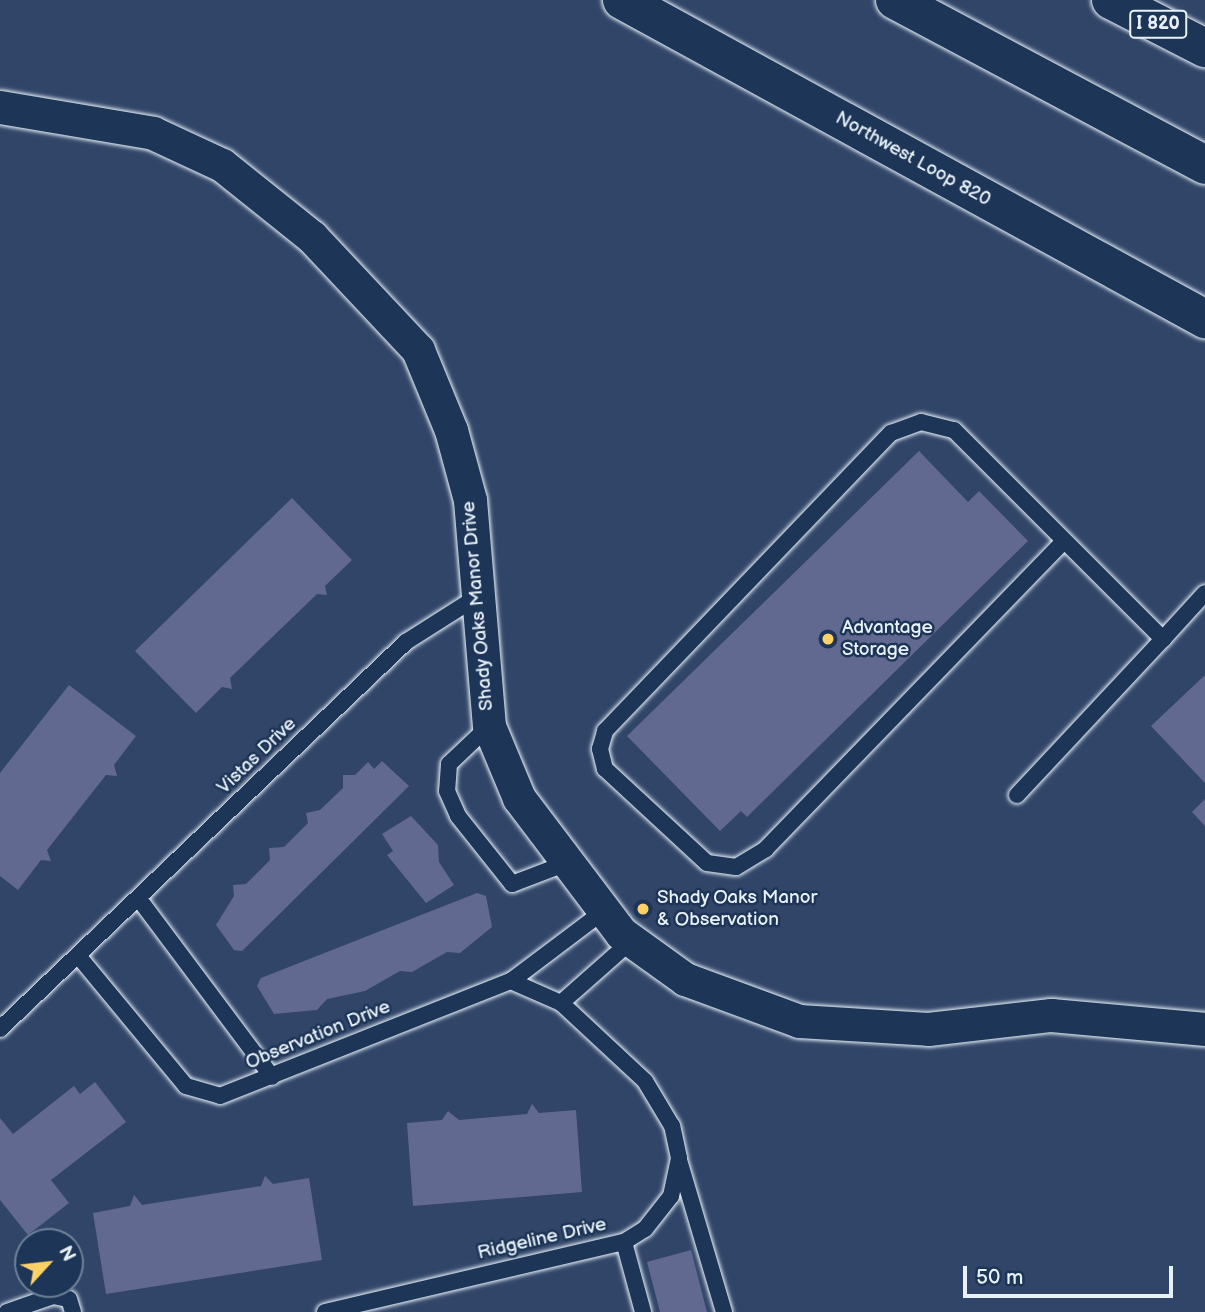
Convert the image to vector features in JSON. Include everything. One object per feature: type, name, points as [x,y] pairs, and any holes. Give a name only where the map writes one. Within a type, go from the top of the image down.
[{"type":"main road","name":"Northwest Loop 820","points":[[622,0],[1205,319]]},
{"type":"main road","points":[[895,0],[1205,165]]},
{"type":"main road","name":"I 820","points":[[1111,0],[1205,48]]},
{"type":"street","name":"Shady Oaks Manor Drive","points":[[0,107],[153,133],[222,165],[312,237],[375,299],[418,350],[451,430],[470,500],[475,598],[489,726],[519,798],[564,864],[631,940],[685,979],[799,1021],[928,1029],[1051,1015],[1205,1029]]},
{"type":"lane","points":[[1064,541],[766,849],[736,867],[708,863],[605,769],[600,749],[605,731],[891,433],[921,422],[954,430],[1163,639]]},
{"type":"lane","points":[[1017,795],[1205,593]]},
{"type":"lane","name":"Vistas Drive","points":[[80,958],[406,642],[475,598]]},
{"type":"lane","points":[[489,726],[449,764],[447,790],[458,816],[512,884],[564,864]]},
{"type":"lane","points":[[139,899],[272,1077]]},
{"type":"lane","name":"Observation Drive","points":[[80,958],[186,1086],[220,1096],[511,981],[604,911]]},
{"type":"lane","points":[[561,1003],[631,940]]},
{"type":"lane","points":[[0,1029],[80,958]]},
{"type":"lane","name":"Ridgeline Drive","points":[[325,1312],[624,1242],[645,1229],[671,1196],[678,1158],[671,1126],[645,1081],[561,1003],[511,981]]},
{"type":"lane","points":[[678,1158],[724,1312]]},
{"type":"lane","points":[[624,1242],[643,1312]]},
{"type":"lane","points":[[7,1312],[53,1296],[69,1299],[73,1312]]},
{"type":"building","name":"Advantage Storage","points":[[919,451],[968,502],[979,491],[1028,541],[747,817],[741,811],[720,831],[627,736]]},
{"type":"building","points":[[292,498],[352,560],[325,586],[327,595],[317,594],[230,678],[232,689],[222,687],[196,713],[135,651]]},
{"type":"building","points":[[1205,675],[1205,783],[1151,726]]},
{"type":"building","points":[[69,685],[136,736],[114,765],[117,776],[106,775],[47,850],[51,861],[41,860],[18,890],[0,876],[0,773]]},
{"type":"building","points":[[382,761],[409,786],[242,951],[234,950],[216,925],[234,896],[233,885],[246,884],[270,860],[269,848],[284,847],[308,823],[306,813],[320,810],[343,788],[343,775],[355,775],[368,762],[374,769]]},
{"type":"building","points":[[1205,799],[1205,826],[1192,812]]},
{"type":"building","points":[[411,816],[438,845],[439,862],[454,885],[426,903],[387,855],[393,851],[382,834]]},
{"type":"building","points":[[477,893],[486,896],[492,927],[460,953],[447,952],[412,972],[400,971],[365,991],[327,999],[317,1010],[274,1014],[257,986],[261,978]]},
{"type":"building","points":[[95,1082],[126,1122],[51,1180],[69,1203],[37,1228],[22,1228],[0,1200],[0,1118],[13,1134],[74,1086],[80,1094]]},
{"type":"building","points":[[532,1104],[539,1113],[576,1110],[582,1192],[413,1206],[407,1123],[442,1120],[448,1111],[459,1120],[527,1114]]},
{"type":"building","points":[[265,1176],[273,1184],[309,1178],[322,1260],[106,1294],[93,1213],[130,1206],[134,1195],[142,1205],[261,1186]]},
{"type":"building","points":[[691,1250],[707,1312],[660,1312],[647,1262]]},
{"type":"place","name":"Advantage Storage","points":[[828,639]]},
{"type":"place","name":"Shady Oaks Manor & Observation","points":[[643,909]]}]
